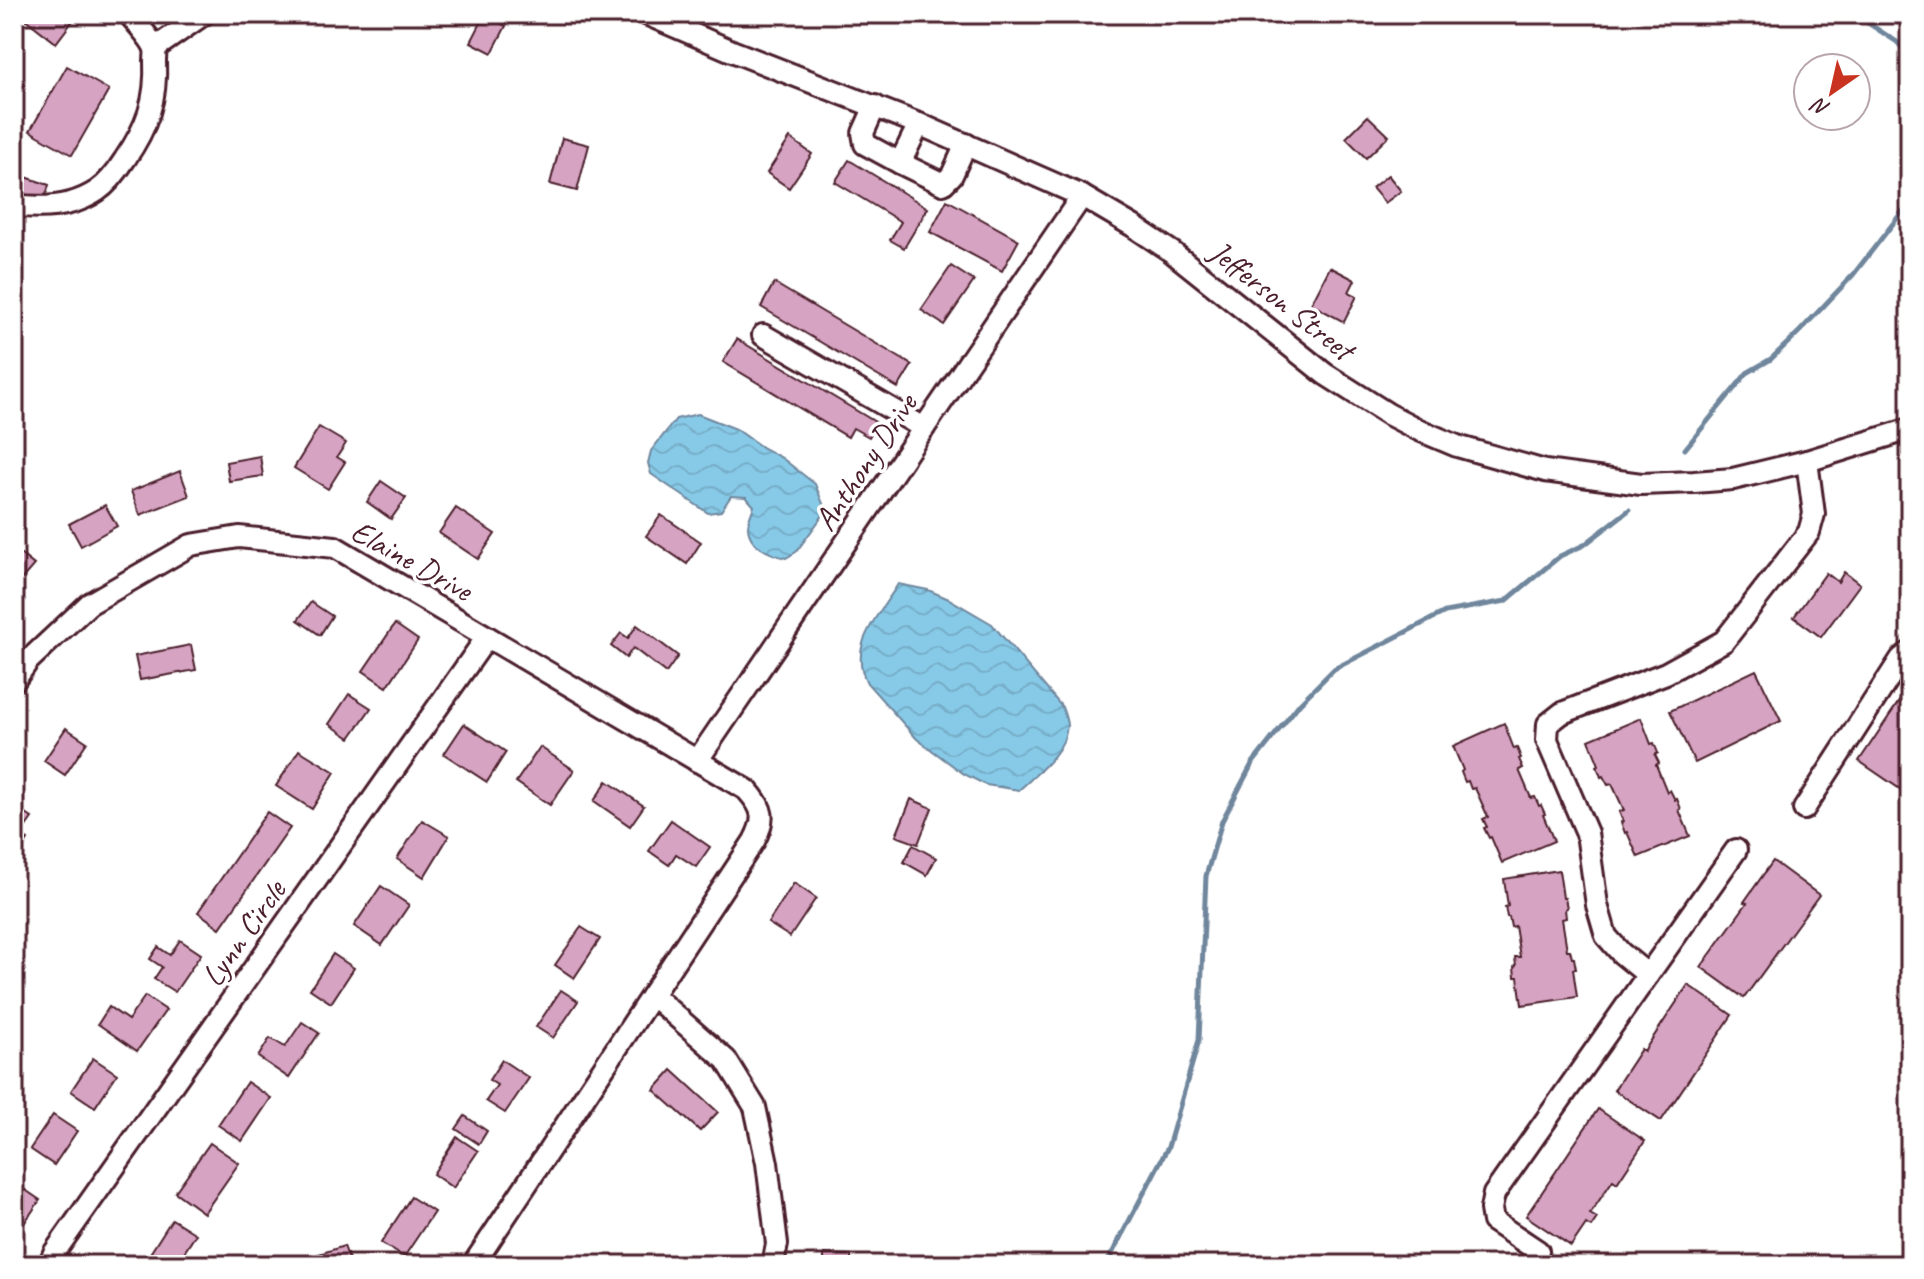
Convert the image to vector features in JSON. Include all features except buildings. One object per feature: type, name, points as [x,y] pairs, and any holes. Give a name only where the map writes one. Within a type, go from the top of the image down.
[{"type":"street","points":[[14,205],[36,208],[79,200],[99,190],[117,172],[140,137],[149,119],[156,75],[155,48],[129,14]]},
{"type":"street","points":[[155,48],[204,14]]},
{"type":"street","name":"Jefferson Street","points":[[646,14],[919,124],[1082,196],[1172,252],[1325,374],[1388,414],[1457,446],[1545,471],[1641,484],[1733,479],[1807,461],[1910,429]]},
{"type":"street","points":[[875,106],[863,133],[865,144],[943,184],[952,175],[966,144]]},
{"type":"street","points":[[900,163],[919,124]]},
{"type":"street","name":"Anthony Drive","points":[[697,761],[1082,196]]},
{"type":"street","points":[[763,335],[924,428]]},
{"type":"street","points":[[1648,975],[1606,936],[1597,905],[1587,833],[1547,740],[1548,724],[1562,713],[1666,673],[1724,641],[1809,532],[1814,514],[1807,461]]},
{"type":"street","name":"Elaine Drive","points":[[14,681],[28,661],[89,604],[191,545],[239,537],[335,547],[697,761]]},
{"type":"street","name":"Lynn Circle","points":[[49,1265],[54,1253],[487,637]]},
{"type":"street","points":[[1804,809],[1886,681],[1901,659],[1910,652]]},
{"type":"street","points":[[473,1265],[760,828],[762,814],[747,790],[697,761]]},
{"type":"street","points":[[1538,1251],[1493,1221],[1491,1209],[1494,1194],[1736,850]]},
{"type":"street","points":[[652,995],[726,1060],[755,1107],[771,1190],[777,1244],[773,1265]]},
{"type":"water","points":[[698,414],[736,429],[782,458],[815,484],[826,511],[796,552],[786,558],[756,544],[748,526],[754,506],[746,497],[731,496],[721,511],[708,513],[651,474],[648,463],[651,451],[676,419]]},
{"type":"water","points":[[898,584],[928,590],[992,624],[1062,707],[1067,726],[1061,745],[1049,762],[1019,790],[986,785],[964,774],[917,739],[867,683],[862,669],[863,643]]},
{"type":"waterway","points":[[1854,14],[1897,42],[1910,56]]},
{"type":"waterway","points":[[1685,449],[1747,373],[1771,359],[1800,331],[1853,275],[1910,206]]},
{"type":"waterway","points":[[1106,1265],[1168,1147],[1199,1040],[1206,876],[1222,821],[1252,764],[1300,703],[1334,669],[1445,612],[1506,601],[1560,556],[1584,545],[1629,510]]}]
